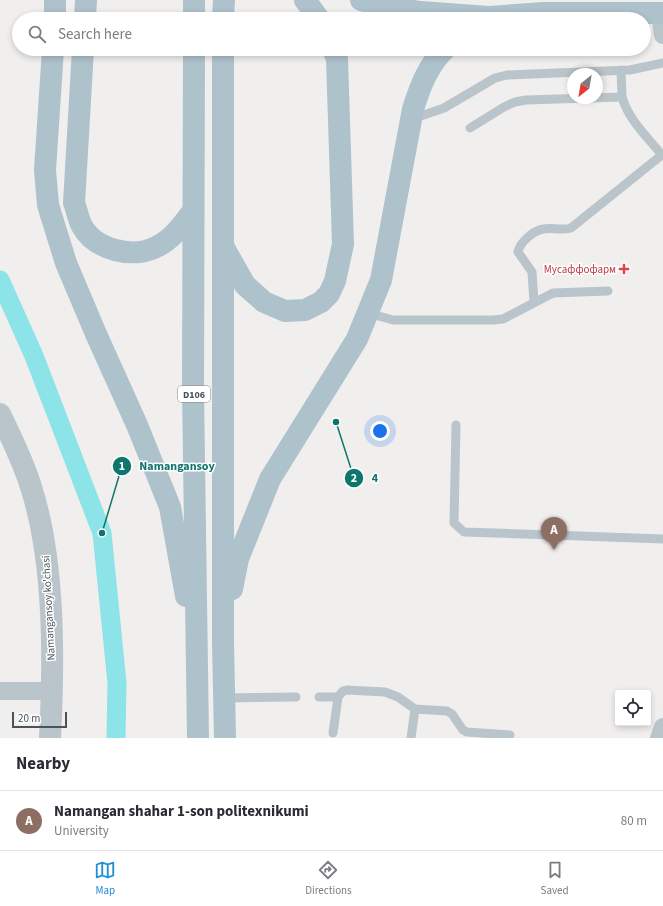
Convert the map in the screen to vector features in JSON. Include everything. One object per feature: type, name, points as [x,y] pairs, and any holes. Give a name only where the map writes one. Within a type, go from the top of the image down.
[{"type":"main road","points":[[54,12],[55,0]]},
{"type":"main road","points":[[85,12],[86,0]]},
{"type":"main road","points":[[194,0],[194,12]]},
{"type":"main road","points":[[223,12],[224,0]]},
{"type":"main road","points":[[306,0],[314,12]]},
{"type":"main road","points":[[361,0],[388,7],[420,12]]},
{"type":"main road","points":[[651,13],[662,13]]},
{"type":"main road","points":[[52,56],[44,170],[48,205],[66,263],[137,425],[170,508],[187,603],[198,643]]},
{"type":"main road","points":[[83,56],[74,203],[82,226],[94,241],[113,250],[129,252],[156,248],[177,232],[193,211]]},
{"type":"main road","name":"D106","points":[[194,56],[194,390],[198,738]]},
{"type":"main road","name":"D106","points":[[223,56],[223,642],[225,738]]},
{"type":"main road","points":[[222,244],[244,285],[264,302],[285,311],[306,310],[321,302],[329,294],[335,281],[343,244],[338,59],[336,56]]},
{"type":"main road","points":[[223,642],[238,559],[270,479],[357,339],[381,280],[419,90],[428,71],[438,56]]},
{"type":"street","points":[[662,13],[663,35]]},
{"type":"street","name":"Namangansoy ko'chasi","points":[[1,418],[31,486],[42,532],[49,582],[52,692],[50,738]]},
{"type":"street","points":[[0,691],[52,692]]},
{"type":"street","points":[[659,738],[663,727]]},
{"type":"lane","points":[[412,119],[444,108],[495,78],[507,75],[621,70],[663,63]]},
{"type":"lane","points":[[534,302],[532,272],[518,252],[522,243],[533,234],[543,229],[565,230],[571,228],[663,155],[624,107],[621,70]]},
{"type":"lane","points":[[470,128],[515,102],[526,100],[622,97]]},
{"type":"lane","points":[[368,313],[392,320],[493,320],[502,319],[543,296],[559,292],[608,291]]},
{"type":"lane","points":[[456,425],[454,523],[458,529],[464,532],[663,539]]},
{"type":"lane","points":[[333,734],[338,697],[342,691],[347,690],[385,692],[398,697],[415,709],[447,711],[452,714],[463,730],[467,732],[510,735]]},
{"type":"lane","points":[[224,698],[296,697]]},
{"type":"lane","points":[[319,697],[338,697]]},
{"type":"lane","points":[[411,738],[415,709]]},
{"type":"waterway","points":[[0,280],[34,356],[102,533],[117,683],[116,738]]},
{"type":"place","name":"Мусаффофарм","points":[[624,269]]},
{"type":"place","name":"4","points":[[336,422]]},
{"type":"place","name":"Namangansoy","points":[[102,533]]},
{"type":"place","name":"Namangan shahar 1-son politexnikumi","points":[[554,550]]}]
